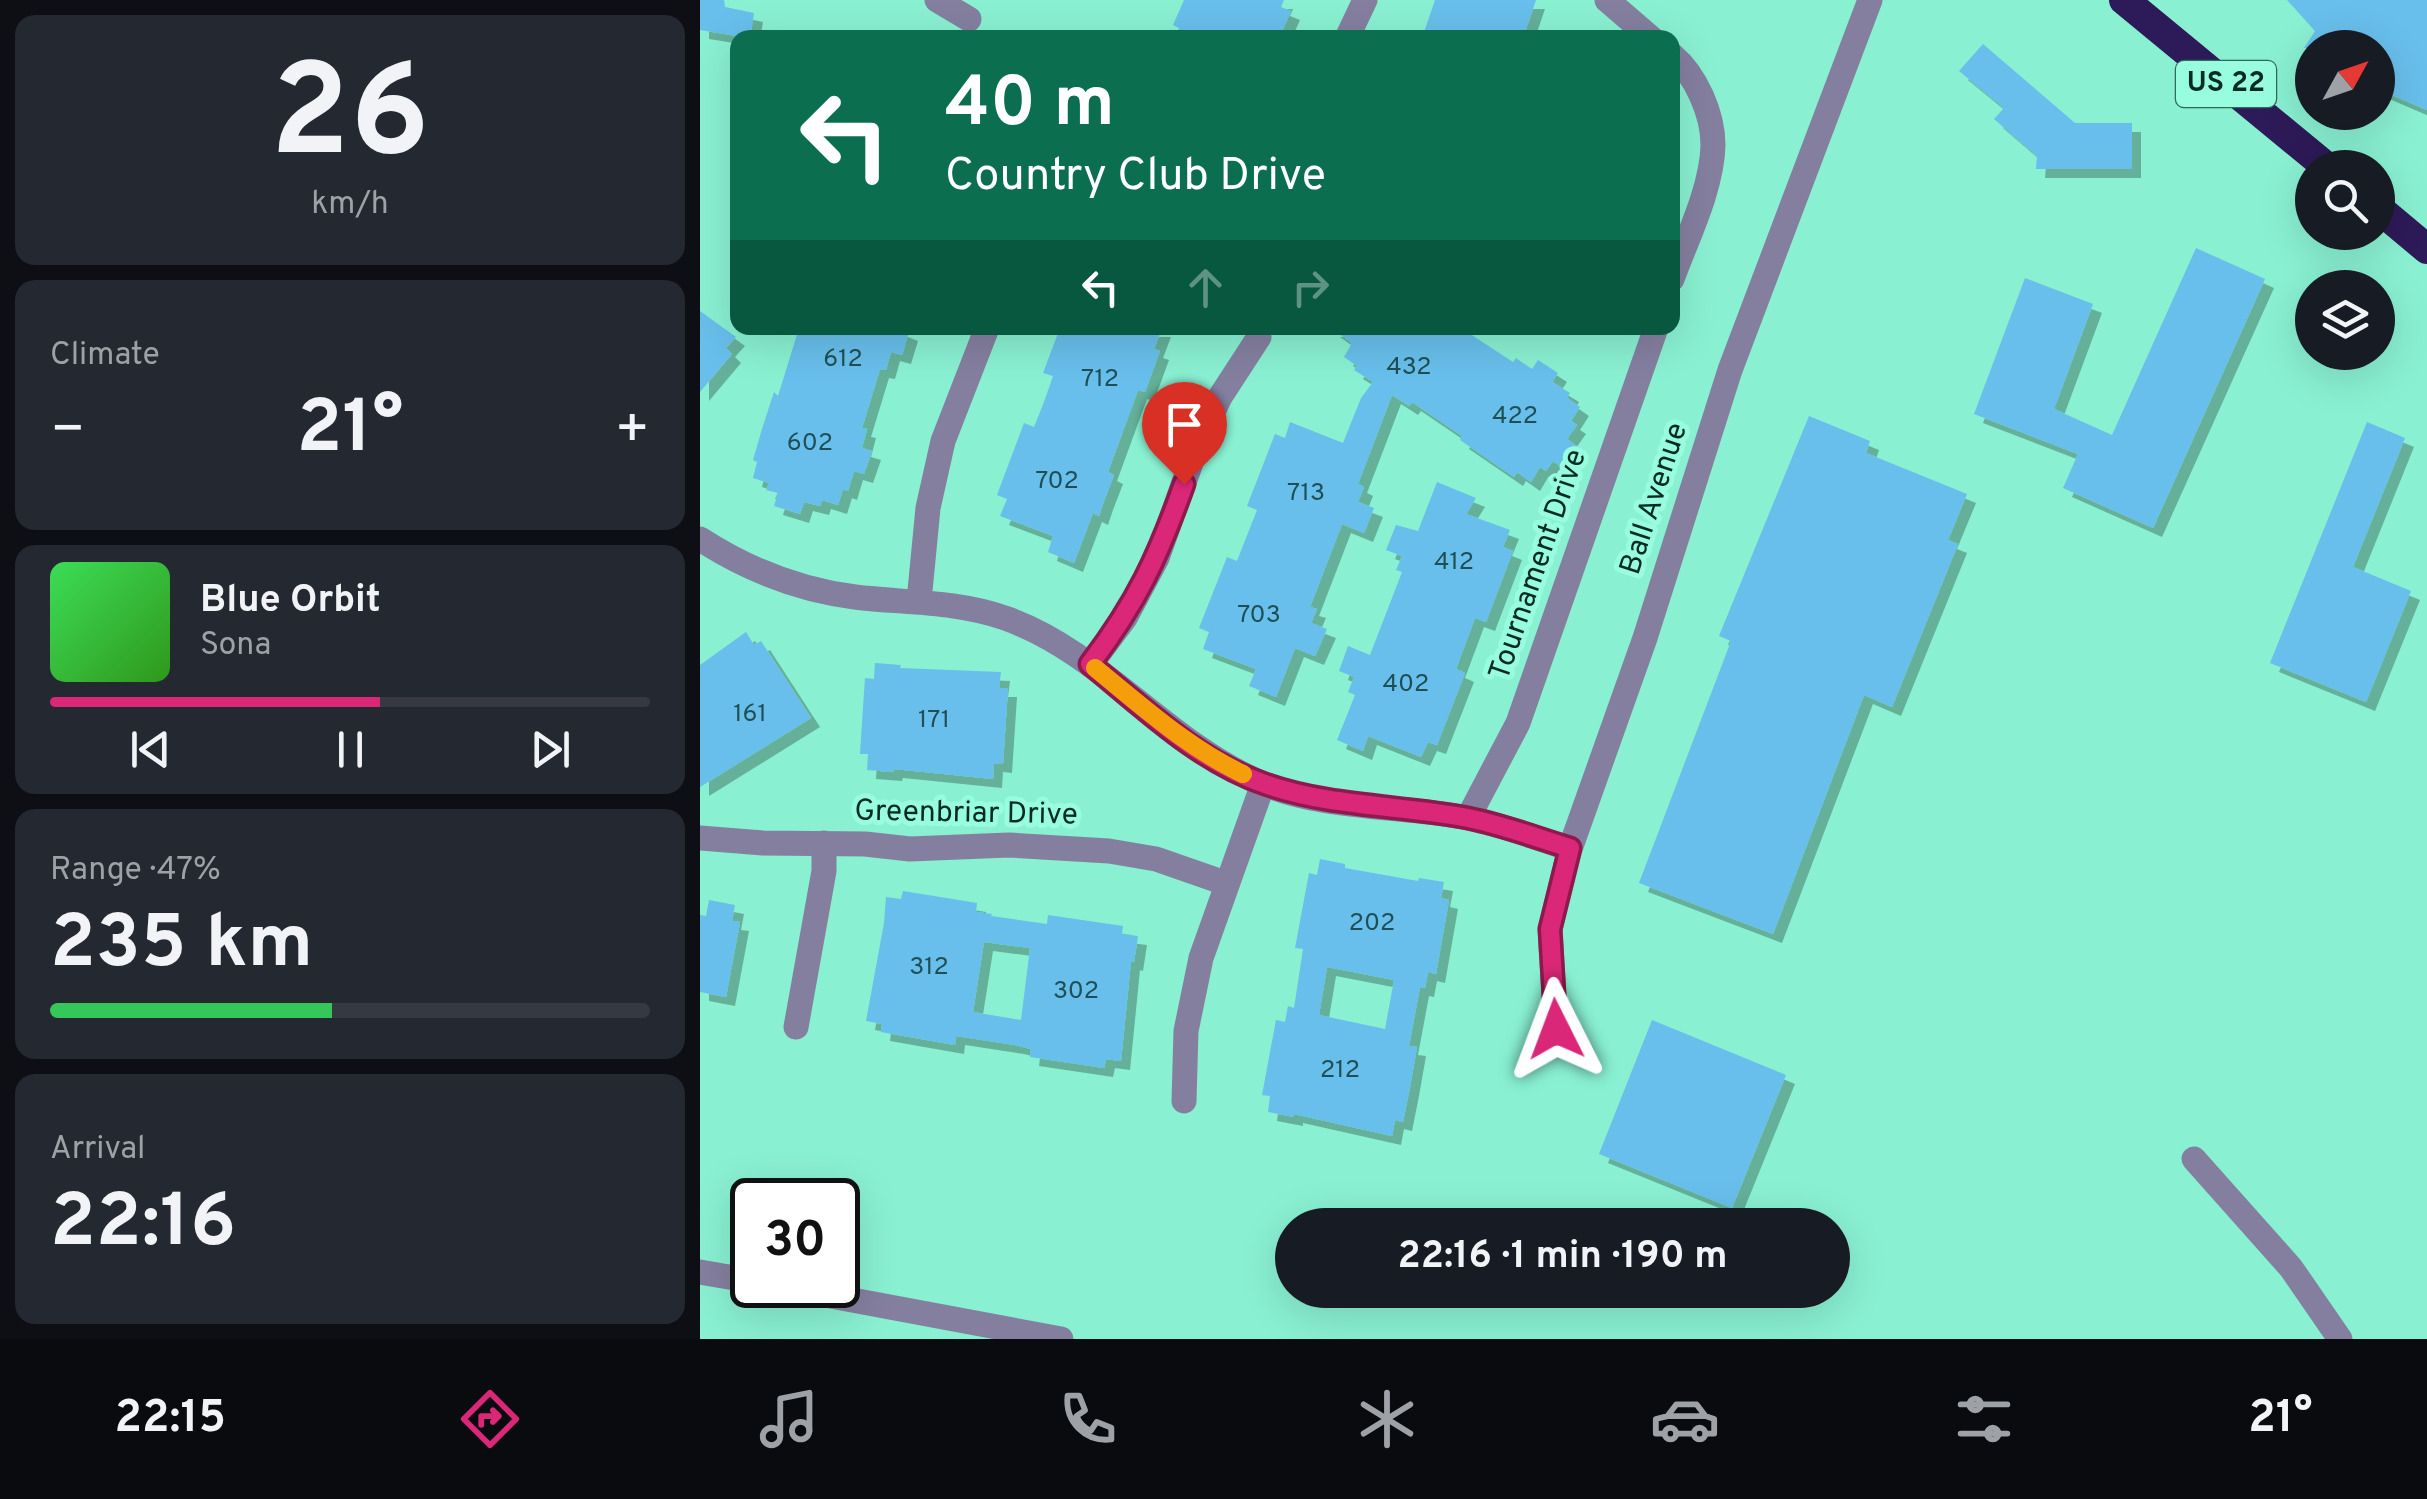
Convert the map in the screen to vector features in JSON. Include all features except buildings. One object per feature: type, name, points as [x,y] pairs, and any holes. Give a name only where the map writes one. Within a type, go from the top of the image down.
[{"type":"highway","name":"US 22","points":[[2124,0],[2306,150]]},
{"type":"highway","points":[[2395,222],[2427,249]]},
{"type":"street","points":[[937,0],[969,20]]},
{"type":"street","points":[[1350,30],[1365,0]]},
{"type":"street","points":[[1606,0],[1642,30]]},
{"type":"street","name":"Ball Avenue","points":[[1556,1029],[1550,929],[1570,848],[1645,638],[1730,370],[1870,0]]},
{"type":"street","points":[[1680,66],[1703,98],[1713,145],[1704,187],[1680,256]]},
{"type":"street","points":[[918,601],[928,508],[943,440],[984,335]]},
{"type":"street","name":"Tournament Drive","points":[[1468,818],[1518,723],[1654,335]]},
{"type":"street","points":[[1090,664],[1125,618],[1157,558],[1197,446],[1220,397],[1259,337]]},
{"type":"street","points":[[700,539],[743,566],[788,582],[857,597],[962,606],[1007,618],[1090,664],[1176,734],[1214,760],[1263,784],[1332,800],[1468,818],[1570,848]]},
{"type":"street","points":[[1184,1100],[1186,1032],[1200,958],[1263,784]]},
{"type":"street","name":"Greenbriar Drive","points":[[700,838],[910,849],[1009,846],[1109,850],[1156,860],[1225,883]]},
{"type":"street","points":[[796,1027],[824,871],[824,843]]},
{"type":"street","points":[[2194,1159],[2290,1268],[2335,1337]]},
{"type":"street","points":[[700,1272],[730,1278]]},
{"type":"street","points":[[860,1301],[1062,1339]]},
{"type":"slow traffic","points":[[1095,668],[1176,734],[1243,774]]},
{"type":"route","points":[[1184,484],[1157,558],[1125,618],[1090,664],[1176,734],[1214,760],[1263,784],[1332,800],[1468,818],[1570,848],[1550,929],[1556,1029]]}]
